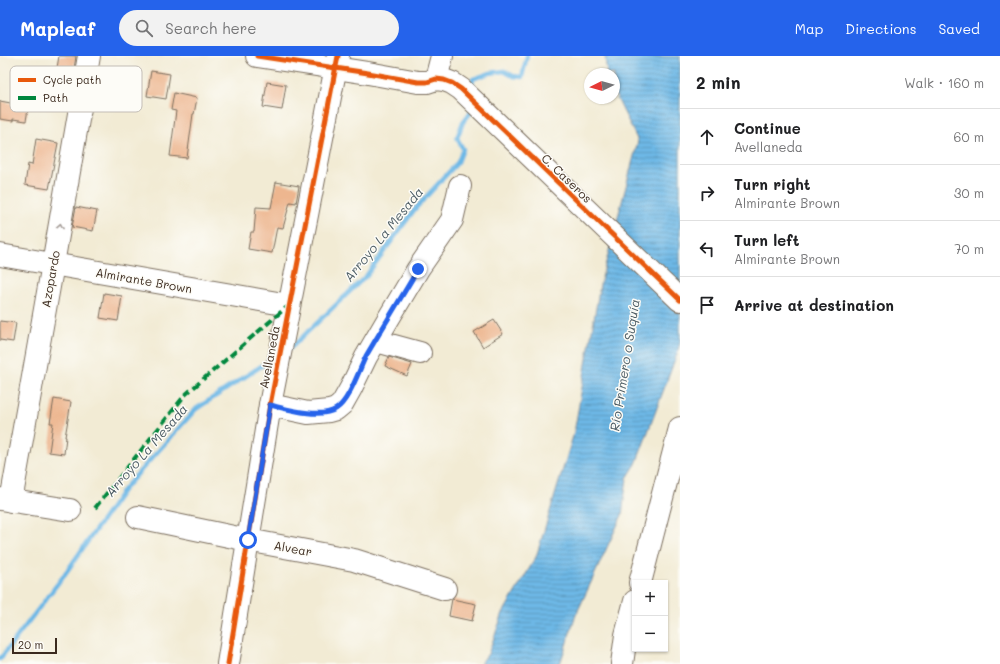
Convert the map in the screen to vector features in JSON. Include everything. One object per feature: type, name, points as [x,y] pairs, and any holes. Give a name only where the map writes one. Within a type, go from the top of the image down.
[{"type":"street","name":"Azopardo","points":[[87,66],[89,56]]},
{"type":"street","name":"C. Caseros","points":[[257,56],[337,62],[418,82],[444,80],[452,83],[461,89],[680,300]]},
{"type":"street","points":[[436,80],[442,56]]},
{"type":"street","name":"Avellaneda","points":[[228,664],[270,405],[337,62]]},
{"type":"street","name":"Azopardo","points":[[5,500],[53,264],[79,112]]},
{"type":"street","points":[[270,405],[308,413],[329,411],[336,409],[342,404],[366,357],[418,269],[452,220],[460,186]]},
{"type":"street","name":"Almirante Brown","points":[[0,255],[289,305]]},
{"type":"street","points":[[376,341],[420,353]]},
{"type":"street","points":[[641,580],[680,428]]},
{"type":"street","points":[[5,500],[70,510]]},
{"type":"street","name":"Alvear","points":[[138,517],[354,560],[445,589]]},
{"type":"street","points":[[622,664],[626,635],[632,612]]},
{"type":"water","name":"Río Primero o Suquía","points":[[605,56],[680,56],[680,342],[677,354],[636,464],[627,478],[622,515],[575,617],[560,664],[480,664],[488,654],[503,613],[536,557],[574,433],[600,285],[638,141],[620,104],[620,68],[606,68]]},
{"type":"building","points":[[59,56],[76,56],[74,66],[57,66]]},
{"type":"building","points":[[151,71],[170,74],[166,99],[147,96]]},
{"type":"building","points":[[267,82],[286,85],[282,110],[263,107]]},
{"type":"building","points":[[174,93],[197,98],[193,114],[187,158],[170,156],[176,111],[171,110]]},
{"type":"building","points":[[0,101],[10,103],[10,112],[28,112],[26,121],[0,119]]},
{"type":"building","points":[[36,139],[58,143],[49,189],[25,185],[28,164],[32,165]]},
{"type":"building","points":[[276,182],[299,186],[296,203],[290,202],[283,228],[277,227],[272,253],[248,249],[251,232],[254,232],[256,207],[271,208]]},
{"type":"building","points":[[76,207],[97,211],[93,231],[72,227]]},
{"type":"building","points":[[104,293],[122,296],[118,321],[100,318]]},
{"type":"building","points":[[494,320],[503,334],[483,347],[474,332]]},
{"type":"building","points":[[0,321],[16,323],[13,342],[0,340]]},
{"type":"building","points":[[389,357],[412,364],[407,376],[385,366]]},
{"type":"building","points":[[54,399],[71,402],[65,437],[64,454],[49,452],[53,423],[50,423]]},
{"type":"building","points":[[452,599],[476,604],[472,621],[449,616]]},
{"type":"waterway","name":"Arroyo La Mesada","points":[[471,90],[473,79],[490,73],[504,71],[513,76],[522,77],[527,56]]},
{"type":"waterway","name":"Arroyo La Mesada","points":[[289,349],[366,276],[415,209],[458,162],[463,149],[457,138],[463,122],[471,112],[471,109]]},
{"type":"waterway","name":"Arroyo La Mesada","points":[[0,659],[65,574],[124,489],[196,409],[272,359]]},
{"type":"marked path","points":[[95,508],[185,395],[289,305]]},
{"type":"cycle path","points":[[257,56],[418,82],[427,82],[436,79],[452,83],[461,89],[680,300]]},
{"type":"cycle path","points":[[228,664],[270,405],[338,56]]},
{"type":"route","points":[[248,540],[270,405],[308,413],[329,411],[336,409],[342,404],[366,357],[418,269]]}]
